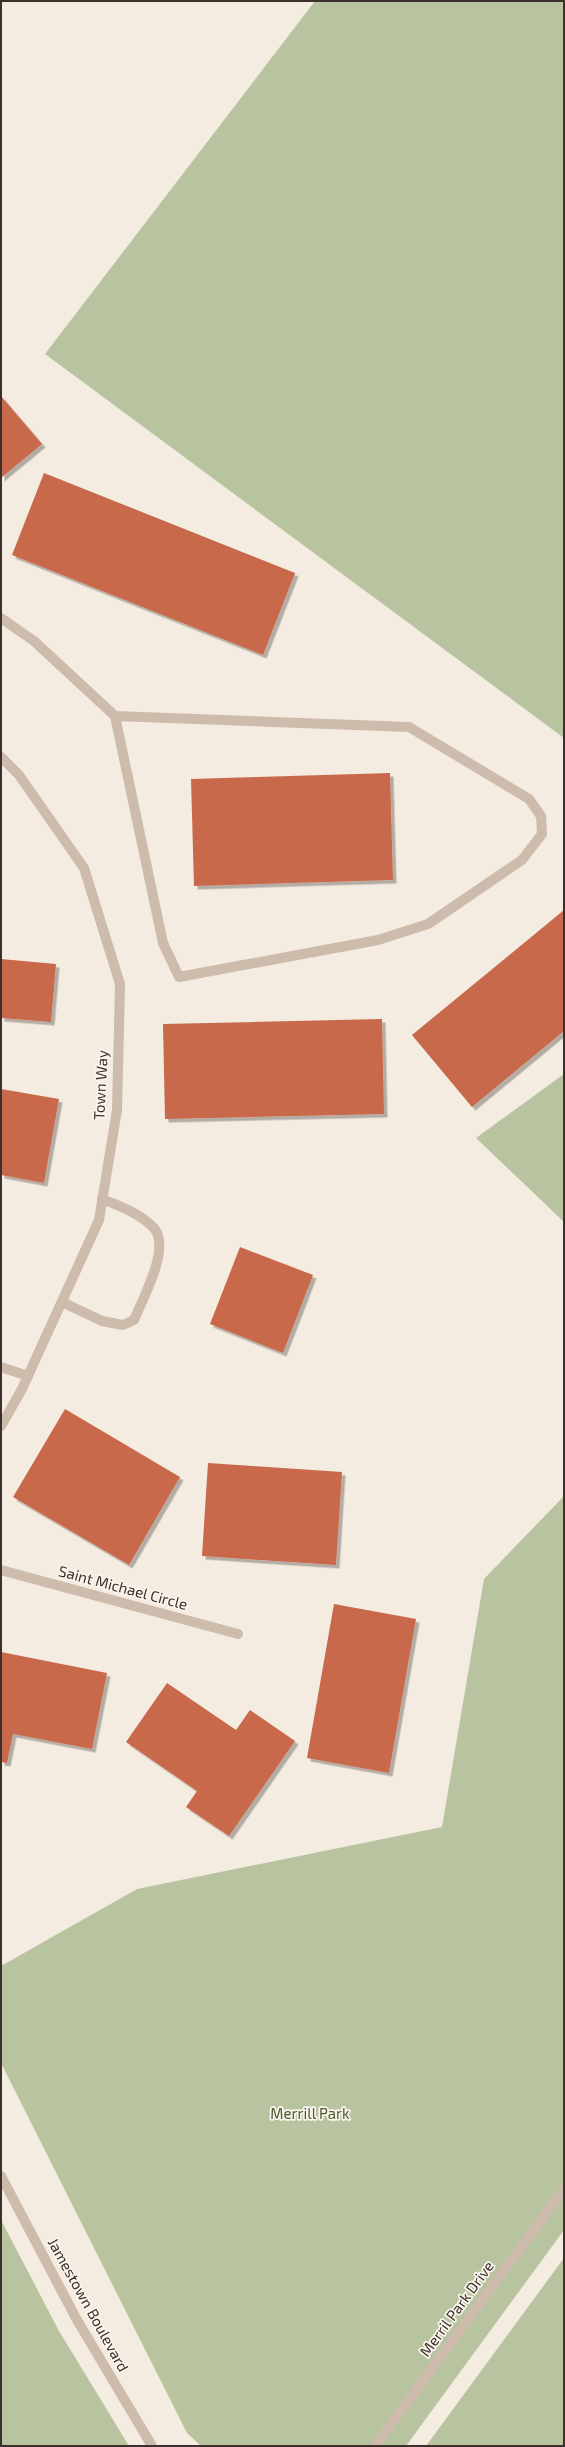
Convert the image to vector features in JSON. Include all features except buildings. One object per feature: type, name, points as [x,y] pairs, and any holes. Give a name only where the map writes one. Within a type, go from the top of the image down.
[{"type":"street","points":[[1,618],[34,641],[115,716],[163,943],[178,977],[378,940],[428,924],[522,860],[542,834],[541,816],[529,799],[409,727],[115,716]]},
{"type":"street","name":"Town Way","points":[[1,757],[19,775],[84,868],[120,984],[117,1110],[99,1220],[28,1376],[1,1426]]},
{"type":"street","points":[[62,1302],[102,1320],[123,1325],[134,1320],[159,1258],[160,1239],[154,1228],[134,1213],[102,1198]]},
{"type":"street","points":[[1,1367],[28,1376]]},
{"type":"street","name":"Saint Michael Circle","points":[[1,1570],[238,1634]]},
{"type":"street","name":"Jamestown Boulevard","points":[[1,2176],[77,2320],[152,2446]]},
{"type":"street","name":"Merril Park Drive","points":[[375,2446],[564,2189]]},
{"type":"green space","points":[[315,1],[564,1],[564,738],[45,354]]},
{"type":"green space","points":[[564,1074],[564,1222],[476,1138]]},
{"type":"green space","name":"Merrill Park","points":[[564,1496],[564,2230],[406,2446],[201,2446],[187,2433],[1,2063],[1,1966],[137,1889],[442,1827],[484,1579]]},
{"type":"green space","points":[[1,2220],[59,2331],[129,2446],[1,2446]]},
{"type":"green space","points":[[564,2258],[564,2446],[426,2446]]}]
